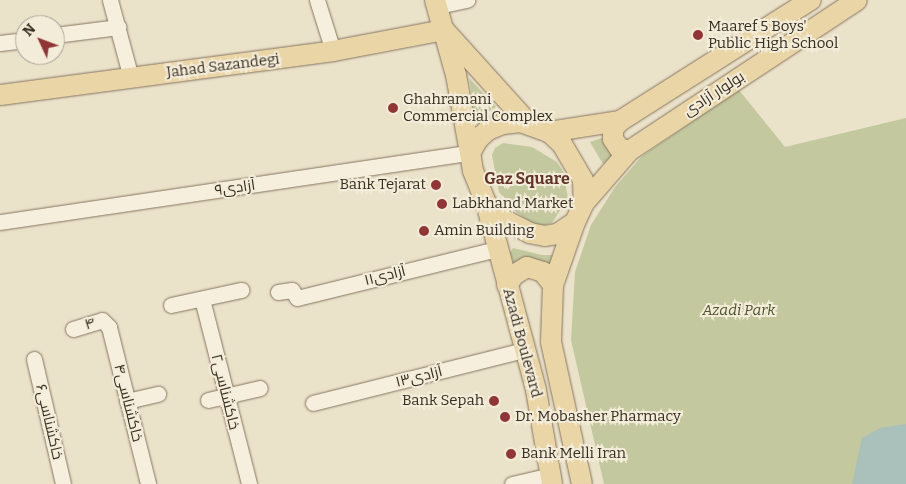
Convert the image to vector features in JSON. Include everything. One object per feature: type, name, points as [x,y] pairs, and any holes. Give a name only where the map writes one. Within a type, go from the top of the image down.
[{"type":"main road","name":"بولوار آزادی","points":[[548,132],[620,121],[811,0]]},
{"type":"main road","name":"بولوار آزادی","points":[[584,203],[629,151],[857,0]]},
{"type":"main road","points":[[436,3],[456,74],[473,171],[486,203],[515,228],[545,236],[557,234],[575,222],[584,203],[583,180],[577,167],[562,144],[548,132],[530,124],[444,30]]},
{"type":"main road","name":"Jahad Sazandegi","points":[[0,95],[332,51],[444,30]]},
{"type":"main road","points":[[404,38],[425,44],[436,51],[456,74]]},
{"type":"main road","points":[[620,121],[614,129],[613,139],[619,148],[629,151]]},
{"type":"main road","points":[[470,153],[488,130],[503,124],[530,124]]},
{"type":"main road","name":"Azadi Boulevard","points":[[486,203],[496,248],[536,390],[551,480]]},
{"type":"main road","name":"Azadi Boulevard","points":[[575,222],[553,285],[551,342],[582,484]]},
{"type":"main road","points":[[507,285],[514,274],[527,267],[543,272],[553,285]]},
{"type":"street","points":[[110,0],[131,78]]},
{"type":"street","points":[[436,3],[467,0]]},
{"type":"street","points":[[319,6],[332,51]]},
{"type":"street","points":[[65,34],[118,26]]},
{"type":"street","points":[[0,43],[15,41]]},
{"type":"street","name":"آزادی۹","points":[[0,222],[470,153]]},
{"type":"street","name":"آزادی۱۱","points":[[278,292],[292,290],[297,298],[496,248]]},
{"type":"street","points":[[171,305],[241,290]]},
{"type":"street","name":"خاکشناسی۲","points":[[202,299],[249,484]]},
{"type":"street","name":"۴","points":[[73,329],[102,320],[106,323]]},
{"type":"street","name":"خاکشناسی۴","points":[[106,323],[148,484]]},
{"type":"street","name":"آزادی۱۳","points":[[313,403],[524,350]]},
{"type":"street","name":"خاکشناسی۶","points":[[34,359],[63,484]]},
{"type":"street","points":[[208,400],[260,388]]},
{"type":"street","points":[[127,401],[158,394]]},
{"type":"street","points":[[512,484],[551,480]]},
{"type":"green space","points":[[469,78],[496,107],[479,117],[474,110]]},
{"type":"green space","name":"Azadi Park","points":[[739,90],[785,147],[906,118],[906,484],[604,484],[571,340],[575,272],[591,225],[615,187],[642,156]]},
{"type":"green space","points":[[607,136],[616,153],[603,164],[590,142]]},
{"type":"green space","points":[[503,143],[532,147],[557,162],[563,171],[568,198],[552,223],[543,226],[532,223],[517,213],[499,192],[492,155],[495,148]]},
{"type":"green space","points":[[513,248],[542,255],[554,255],[549,269],[514,264],[510,253]]},
{"type":"water","points":[[906,424],[906,484],[852,484],[862,438],[880,428]]},
{"type":"place","name":"Maaref 5 Boys' Public High School","points":[[698,35]]},
{"type":"place","name":"Ghahramani Commercial Complex","points":[[393,108]]},
{"type":"place","name":"Bank Tejarat","points":[[436,185]]},
{"type":"place","name":"Labkhand Market","points":[[442,204]]},
{"type":"place","name":"Amin Building","points":[[424,231]]},
{"type":"place","name":"Bank Sepah","points":[[494,401]]},
{"type":"place","name":"Dr. Mobasher Pharmacy","points":[[505,417]]},
{"type":"place","name":"Bank Melli Iran","points":[[511,454]]},
{"type":"district","name":"Gaz Square","points":[[527,179]]}]
